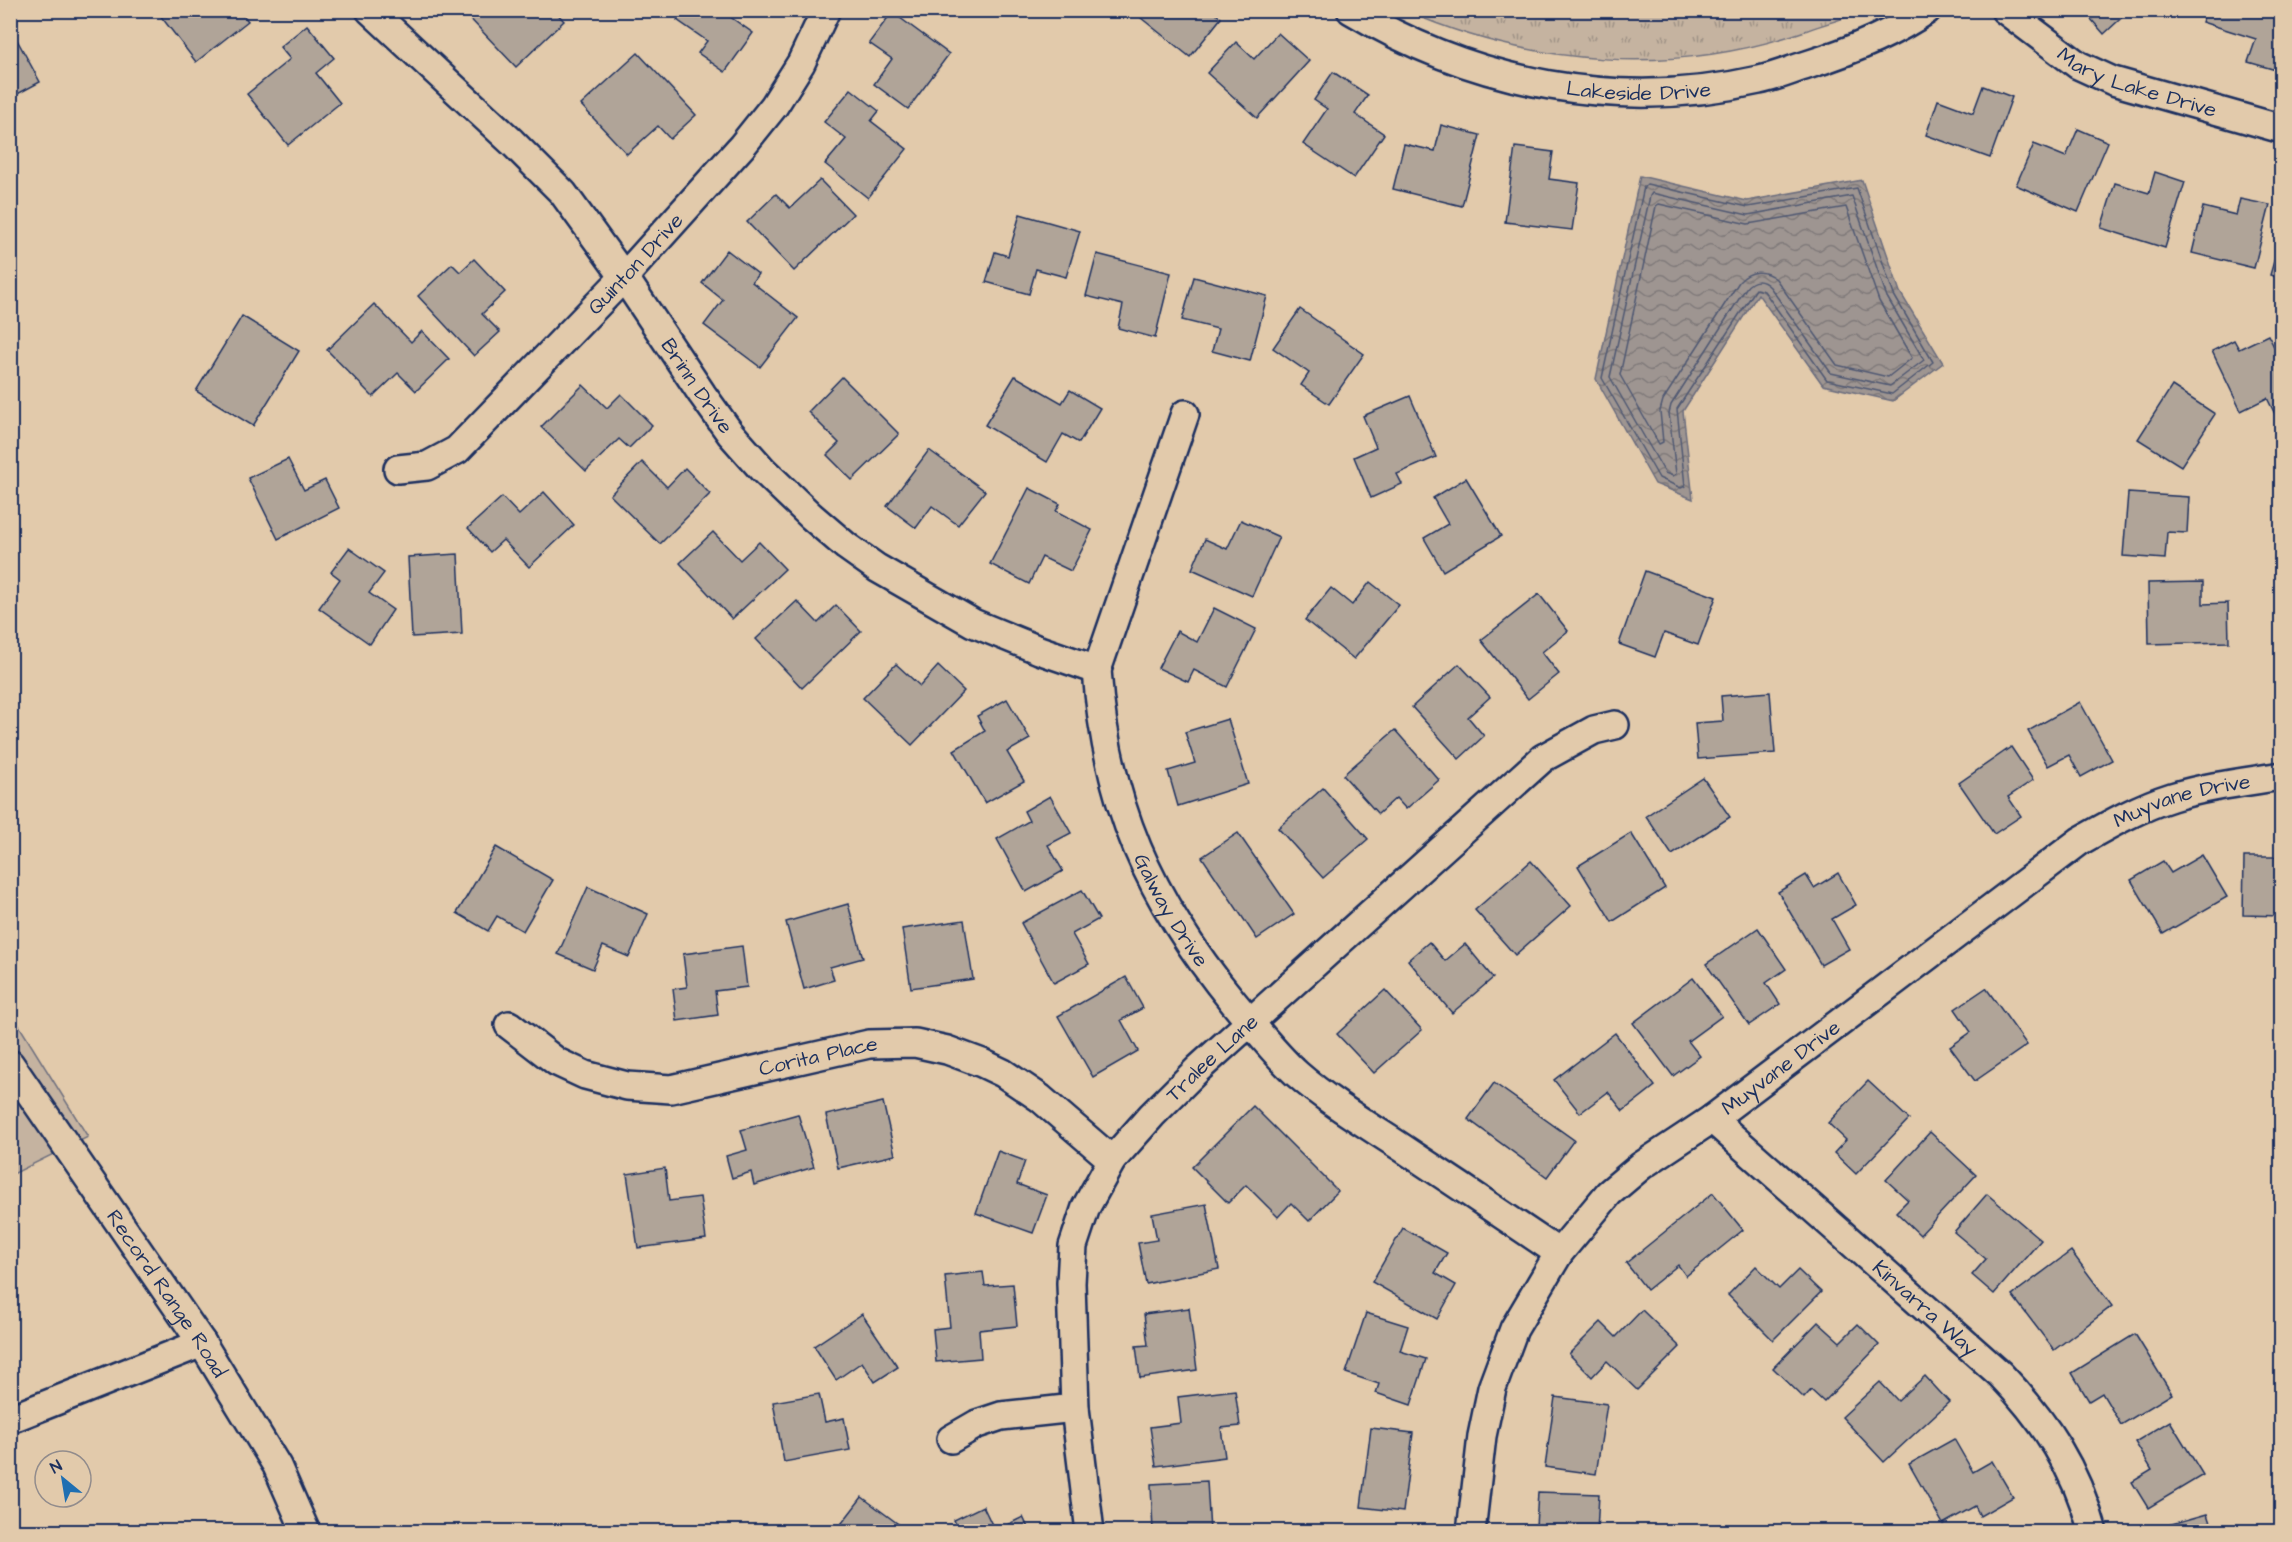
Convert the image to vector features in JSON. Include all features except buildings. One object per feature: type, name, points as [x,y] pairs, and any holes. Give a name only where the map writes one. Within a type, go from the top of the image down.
[{"type":"street","name":"Brinn Drive","points":[[370,10],[512,142],[563,193],[624,277],[730,433],[762,469],[846,546],[909,587],[973,623],[1039,650],[1097,670]]},
{"type":"street","name":"Quinton Drive","points":[[398,468],[427,466],[457,450],[624,277],[742,146],[774,106],[801,63],[826,10]]},
{"type":"street","name":"Lakeside Drive","points":[[1352,10],[1376,25],[1437,54],[1510,78],[1561,88],[1623,94],[1675,92],[1760,80],[1862,45],[1905,24],[1927,10]]},
{"type":"street","name":"Mary Lake Drive","points":[[2005,10],[2044,41],[2091,72],[2137,89],[2282,129]]},
{"type":"street","name":"Galway Drive","points":[[1185,414],[1097,670],[1100,704],[1117,794],[1136,849],[1164,905],[1209,972],[1250,1022],[1297,1073],[1341,1107],[1559,1253]]},
{"type":"street","name":"Tralee Lane","points":[[1090,1532],[1075,1408],[1071,1283],[1073,1246],[1086,1207],[1112,1160],[1152,1114],[1250,1022],[1543,758],[1594,730],[1615,725]]},
{"type":"street","name":"Muyvane Drive","points":[[1471,1532],[1482,1436],[1492,1388],[1514,1329],[1559,1253],[1609,1193],[1641,1166],[1712,1119],[2080,841],[2124,817],[2172,797],[2219,786],[2282,776]]},
{"type":"street","name":"Corita Place","points":[[509,1025],[557,1062],[585,1075],[627,1086],[671,1089],[869,1044],[915,1043],[974,1059],[1003,1073],[1040,1098],[1112,1160]]},
{"type":"street","name":"Record Range Road","points":[[10,1064],[202,1343],[277,1466],[306,1532]]},
{"type":"street","name":"Kinvarra Way","points":[[1712,1119],[2000,1374],[2030,1405],[2055,1440],[2076,1482],[2093,1532]]},
{"type":"street","points":[[10,1419],[202,1343]]},
{"type":"street","points":[[951,1438],[976,1424],[1001,1416],[1075,1408]]},
{"type":"green space","points":[[1406,11],[1860,11],[1755,46],[1705,55],[1654,59],[1604,59],[1553,54],[1503,44],[1454,30]]},
{"type":"green space","points":[[10,1011],[88,1137],[11,1175],[10,1175]]},
{"type":"water","points":[[1640,176],[1747,201],[1862,180],[1900,292],[1943,363],[1893,401],[1823,385],[1758,294],[1683,411],[1693,499],[1655,484],[1596,379]]}]
